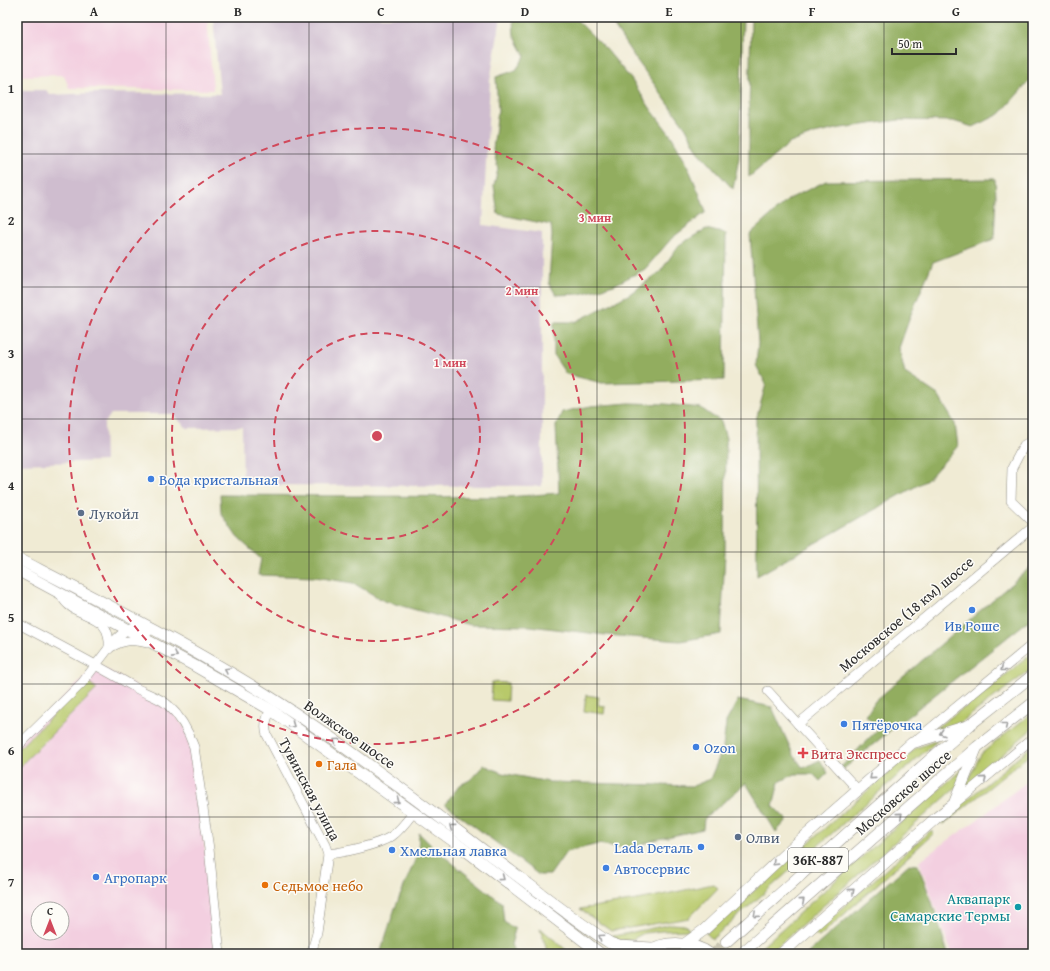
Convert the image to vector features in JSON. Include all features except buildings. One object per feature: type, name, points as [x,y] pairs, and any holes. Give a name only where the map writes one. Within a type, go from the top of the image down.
[{"type":"main road","name":"Волжское шоссе","points":[[17,558],[178,642],[280,702],[375,768],[549,899],[607,940],[619,946],[648,951],[675,943],[686,943]]},
{"type":"main road","name":"Волжское шоссе","points":[[17,570],[127,629],[271,710],[456,843],[601,954]]},
{"type":"main road","points":[[108,619],[114,614],[114,608]]},
{"type":"main road","name":"Московское шоссе","points":[[726,942],[971,724],[1033,675]]},
{"type":"main road","name":"Московское шоссе","points":[[741,954],[977,746],[1033,703]]},
{"type":"main road","points":[[686,943],[704,930],[787,852],[912,743],[971,724]]},
{"type":"main road","points":[[781,954],[936,818],[954,804],[977,746]]},
{"type":"main road","points":[[686,943],[708,952]]},
{"type":"street","points":[[1033,440],[1024,445],[1012,468],[1011,501],[1033,522]]},
{"type":"street","name":"Московское (18 км) шоссе","points":[[798,724],[1033,527]]},
{"type":"street","points":[[61,594],[70,606],[105,626],[110,639],[108,649]]},
{"type":"street","points":[[17,623],[97,664],[167,704],[181,720],[194,746],[209,849],[220,954]]},
{"type":"street","points":[[17,747],[82,684],[115,640],[127,629],[132,626],[139,627],[158,638],[169,642],[178,642]]},
{"type":"street","points":[[108,649],[124,641],[131,640],[156,645]]},
{"type":"street","points":[[912,743],[1033,644]]},
{"type":"street","points":[[768,691],[858,790]]},
{"type":"street","name":"Тувинская улица","points":[[271,710],[266,718],[265,731],[326,846],[328,854],[317,933],[311,954]]},
{"type":"street","points":[[954,804],[1033,738]]},
{"type":"street","points":[[328,854],[342,852],[387,839],[395,834],[413,813]]},
{"type":"shaded area","points":[[17,17],[207,17],[213,90],[69,88],[64,75],[17,76]]},
{"type":"shaded area","points":[[213,17],[501,17],[490,81],[483,225],[542,233],[542,486],[243,485],[242,427],[187,428],[172,414],[111,414],[104,424],[105,461],[17,464],[17,92],[21,90],[46,90],[50,95],[98,93],[220,94]]},
{"type":"shaded area","points":[[97,664],[167,704],[188,732],[220,954],[17,954],[17,744]]},
{"type":"shaded area","points":[[1033,777],[1033,954],[952,954],[919,861],[981,817]]},
{"type":"green space","points":[[521,17],[574,17],[606,49],[631,79],[650,108],[672,137],[685,160],[706,212],[672,238],[645,269],[614,285],[580,294],[556,295],[549,283],[552,235],[551,225],[498,214],[494,186],[498,169],[493,149],[498,111],[496,77],[516,70],[525,56],[514,35],[513,20]]},
{"type":"green space","points":[[608,17],[743,17],[739,158],[733,189],[698,151],[686,128],[633,55]]},
{"type":"green space","points":[[751,17],[1033,17],[1033,73],[1031,79],[1000,114],[973,127],[953,121],[899,120],[841,128],[814,134],[790,143],[749,177]]},
{"type":"green space","points":[[995,179],[996,196],[994,239],[933,262],[911,314],[899,348],[905,373],[938,395],[955,424],[958,446],[927,480],[757,576],[756,420],[766,384],[756,365],[758,343],[750,234],[789,199],[826,181]]},
{"type":"green space","points":[[706,229],[726,234],[724,380],[602,383],[566,374],[554,356],[554,322],[575,322],[628,295],[660,272],[679,245]]},
{"type":"green space","points":[[629,403],[665,404],[701,408],[721,421],[726,439],[725,553],[721,634],[680,641],[606,635],[530,626],[470,625],[384,601],[353,583],[315,577],[258,575],[261,559],[237,537],[221,513],[220,495],[506,497],[559,493],[556,426],[562,412],[591,406]]},
{"type":"green space","points":[[1032,566],[1033,617],[841,771],[839,769],[879,728],[866,716],[875,701]]},
{"type":"green space","points":[[1033,653],[1033,668],[960,723],[924,736],[965,707]]},
{"type":"green space","points":[[87,681],[97,689],[17,769],[17,750]]},
{"type":"green space","points":[[492,682],[508,683],[507,701],[491,700]]},
{"type":"green space","points":[[586,695],[599,697],[598,705],[605,706],[604,714],[584,711]]},
{"type":"green space","points":[[738,700],[772,707],[793,754],[803,768],[820,760],[828,773],[820,781],[813,774],[795,774],[779,782],[773,806],[787,820],[776,832],[746,783],[704,819],[703,829],[654,840],[631,849],[598,844],[566,852],[550,875],[539,875],[445,804],[460,785],[470,780],[484,765],[502,773],[549,782],[693,786],[710,779],[723,748],[726,722]]},
{"type":"green space","points":[[1033,712],[1033,728],[964,788],[981,754]]},
{"type":"green space","points":[[938,740],[712,939],[706,933],[916,748]]},
{"type":"green space","points":[[1033,745],[1033,752],[949,820],[943,824],[939,823]]},
{"type":"green space","points":[[966,766],[959,785],[769,954],[754,954],[856,862]]},
{"type":"green space","points":[[930,831],[934,833],[819,937],[813,933]]},
{"type":"green space","points":[[419,833],[435,849],[502,903],[504,922],[515,929],[511,945],[517,954],[380,954],[395,908],[418,853]]},
{"type":"green space","points":[[909,864],[918,865],[932,902],[948,954],[807,954]]},
{"type":"green space","points":[[713,884],[718,888],[689,918],[611,931],[580,909],[643,899]]},
{"type":"green space","points":[[672,924],[685,925],[690,930],[644,933],[633,939],[613,944],[609,937]]},
{"type":"green space","points":[[540,928],[571,954],[548,954]]},
{"type":"tunnel","points":[[714,954],[726,942]]},
{"type":"place","name":"Вода кристальная","points":[[151,479]]},
{"type":"place","name":"Лукойл","points":[[81,513]]},
{"type":"place","name":"Ив Роше","points":[[972,610]]},
{"type":"place","name":"Пятёрочка","points":[[844,724]]},
{"type":"place","name":"Ozon","points":[[696,747]]},
{"type":"place","name":"Вита Экспресс","points":[[803,753]]},
{"type":"place","name":"Гала","points":[[319,764]]},
{"type":"place","name":"Олви","points":[[738,837]]},
{"type":"place","name":"Lada Dеталь","points":[[701,847]]},
{"type":"place","name":"Хмельная лавка","points":[[392,850]]},
{"type":"place","name":"Автосервис","points":[[606,868]]},
{"type":"place","name":"Агропарк","points":[[96,877]]},
{"type":"place","name":"Седьмое небо","points":[[265,885]]},
{"type":"place","name":"Аквапарк Самарские Термы","points":[[1018,907]]}]
